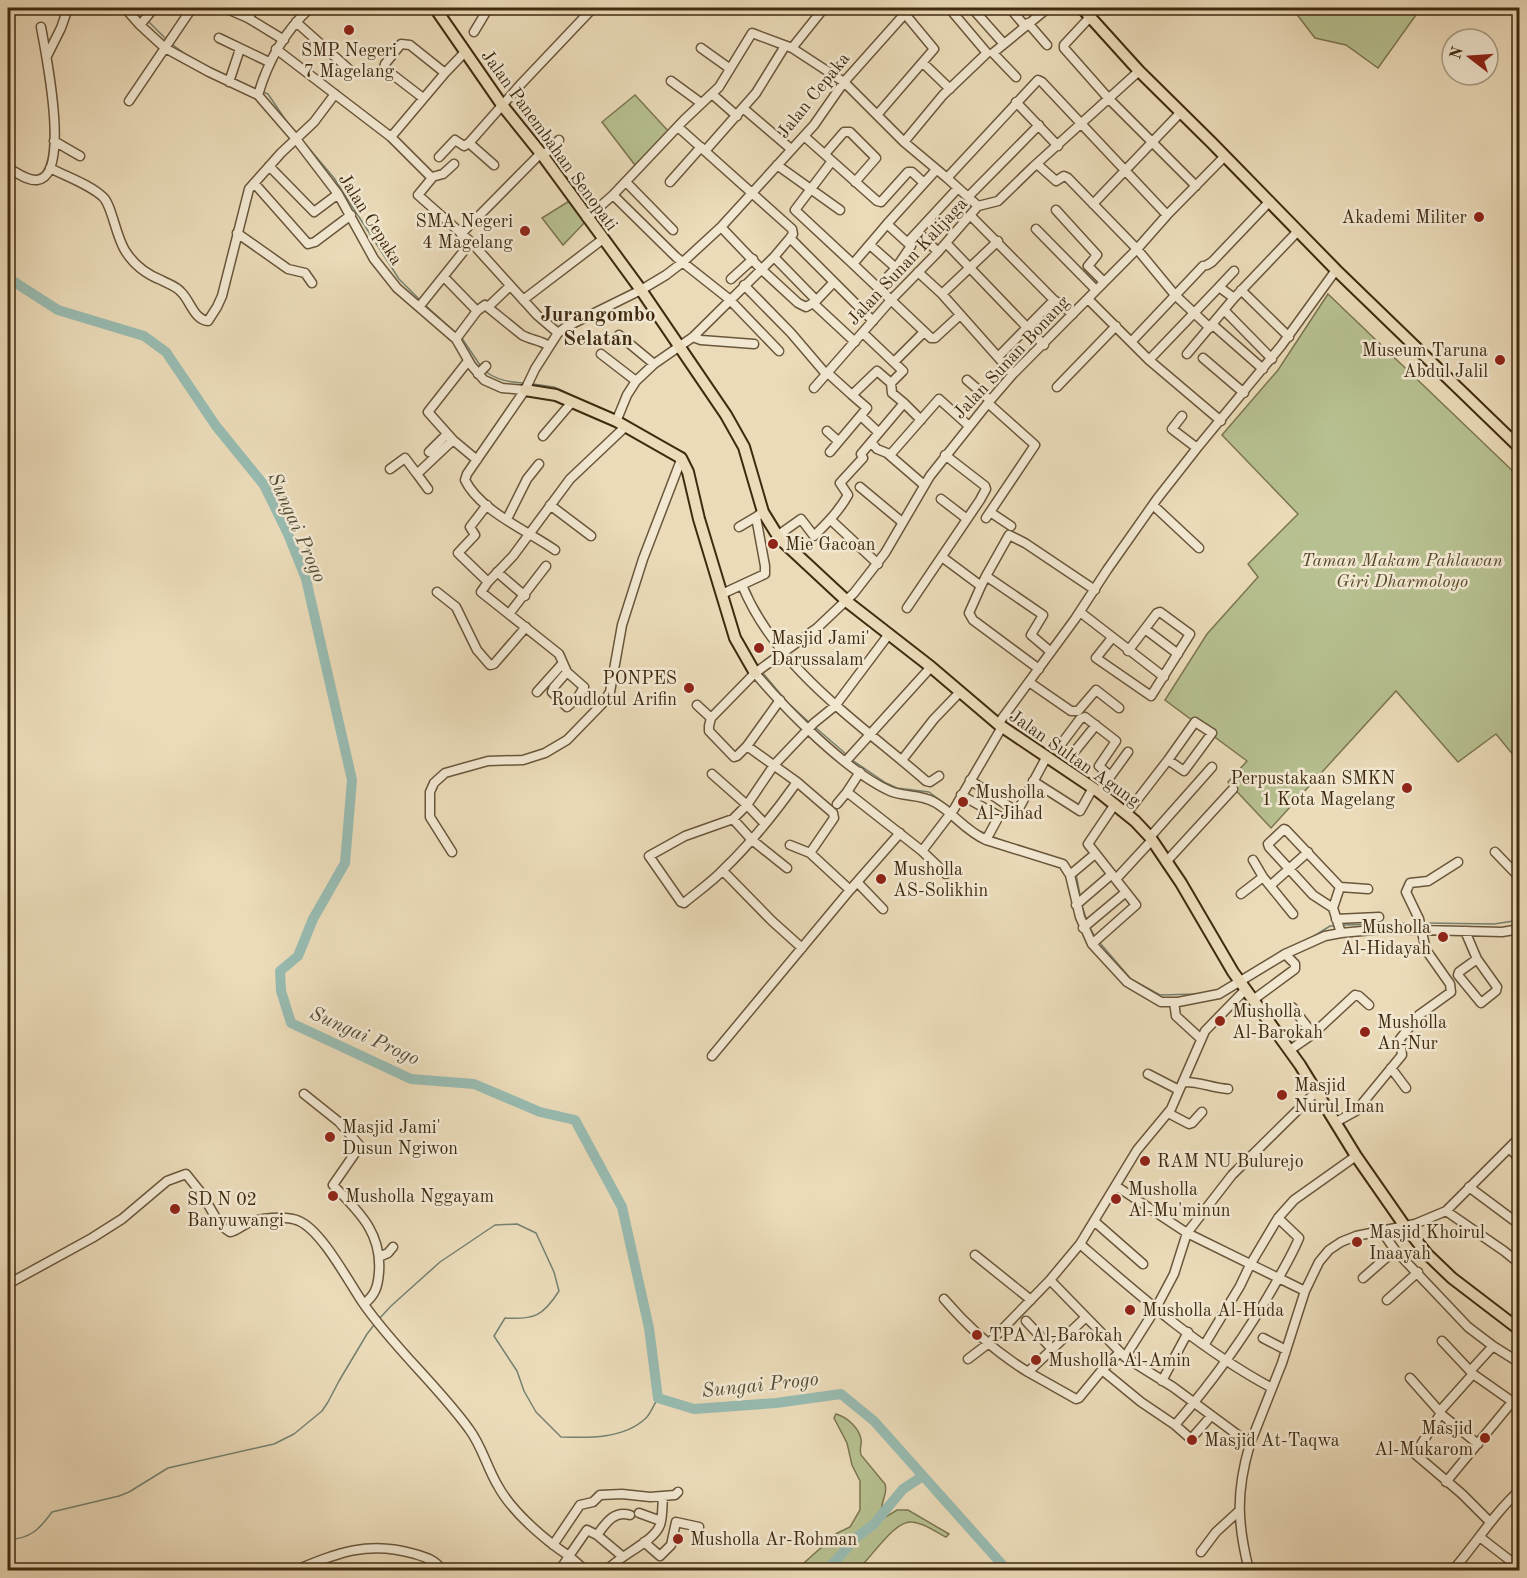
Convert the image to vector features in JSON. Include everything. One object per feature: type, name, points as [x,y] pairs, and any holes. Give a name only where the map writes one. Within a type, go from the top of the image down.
[{"type":"main road","name":"Jalan Panembahan Senopati","points":[[435,8],[502,105],[542,155],[641,290]]},
{"type":"main road","points":[[1086,12],[1139,71],[1336,270],[1520,448]]},
{"type":"main road","name":"Jalan Sultan Agung","points":[[641,290],[737,434],[749,462],[760,514],[777,536],[847,601],[1000,725],[1127,813],[1151,839],[1202,915],[1239,980],[1290,1050],[1356,1156],[1426,1254],[1452,1278],[1520,1330]]},
{"type":"main road","points":[[525,390],[545,391],[616,421],[674,453],[681,460],[688,472],[699,519],[735,638],[758,671]]},
{"type":"street","points":[[47,56],[68,8]]},
{"type":"street","name":"Jalan Cepaka","points":[[125,8],[165,48],[258,95],[296,139],[338,194],[382,270],[397,288],[456,339],[468,361],[482,370],[495,386],[525,390],[558,333],[666,275],[721,227],[814,125],[844,82],[905,9]]},
{"type":"street","points":[[140,25],[154,8]]},
{"type":"street","points":[[129,101],[192,8]]},
{"type":"street","points":[[225,8],[248,18],[284,40]]},
{"type":"street","points":[[248,18],[255,8]]},
{"type":"street","points":[[258,95],[276,49],[308,8]]},
{"type":"street","points":[[474,32],[486,8]]},
{"type":"street","points":[[439,157],[455,140],[464,146],[469,143],[593,8]]},
{"type":"street","points":[[670,182],[737,116],[788,47],[824,8]]},
{"type":"street","points":[[904,142],[932,107],[987,52],[949,8]]},
{"type":"street","points":[[972,8],[1004,44]]},
{"type":"street","points":[[1016,77],[993,53],[1048,8]]},
{"type":"street","points":[[877,115],[934,51],[934,47],[905,9]]},
{"type":"street","points":[[1086,12],[1064,48],[1109,99],[1196,186]]},
{"type":"street","points":[[1014,13],[1047,45]]},
{"type":"street","points":[[296,22],[351,71]]},
{"type":"street","points":[[8,168],[29,179],[36,180],[46,176],[50,168],[54,141],[52,89],[41,27]]},
{"type":"street","points":[[587,218],[613,195],[712,94],[724,80],[729,68],[752,33],[788,47],[844,82],[904,142],[978,206]]},
{"type":"street","points":[[219,38],[269,62]]},
{"type":"street","points":[[423,98],[384,68],[401,44],[410,45],[445,73]]},
{"type":"street","points":[[701,48],[729,68]]},
{"type":"street","points":[[229,82],[240,49]]},
{"type":"street","points":[[276,49],[391,137],[432,177]]},
{"type":"street","points":[[391,137],[465,51]]},
{"type":"street","points":[[923,63],[950,89]]},
{"type":"street","name":"Jalan Sunan Kalijaga","points":[[814,388],[829,375],[891,300],[938,252],[978,206],[998,201],[1139,71]]},
{"type":"street","points":[[671,81],[701,103]]},
{"type":"street","points":[[947,178],[1035,81],[1040,81],[1167,215]]},
{"type":"street","points":[[50,168],[92,189],[103,198],[109,206],[115,231],[133,262],[144,272],[178,289],[187,298],[198,317],[207,321],[222,296],[247,195],[269,166],[315,122],[335,94]]},
{"type":"street","points":[[712,94],[737,116]]},
{"type":"street","points":[[1016,102],[1058,146]]},
{"type":"street","points":[[743,108],[792,148]]},
{"type":"street","points":[[1093,204],[1181,112]]},
{"type":"street","points":[[968,197],[1039,125]]},
{"type":"street","points":[[618,417],[636,381],[654,364],[693,337],[774,257],[793,234],[792,229],[678,127]]},
{"type":"street","points":[[855,182],[876,158],[850,132],[844,132],[810,188],[796,206],[796,213],[929,337],[934,338],[960,315]]},
{"type":"street","points":[[804,136],[877,201],[881,202],[908,172],[912,172],[924,183]]},
{"type":"street","points":[[461,234],[559,140]]},
{"type":"street","points":[[54,141],[80,156]]},
{"type":"street","points":[[469,143],[494,165]]},
{"type":"street","name":"Jalan Sunan Bonang","points":[[711,718],[758,671],[817,628],[847,601],[878,564],[924,485],[945,455],[989,402],[1225,156]]},
{"type":"street","points":[[454,164],[443,174],[432,177],[418,195],[471,242],[523,300],[558,333]]},
{"type":"street","points":[[1037,164],[1056,181],[1067,177],[1137,249],[1175,295],[1263,369]]},
{"type":"street","points":[[777,165],[840,210]]},
{"type":"street","points":[[269,166],[314,213],[338,194]]},
{"type":"street","points":[[853,264],[936,170]]},
{"type":"street","points":[[626,182],[673,230]]},
{"type":"street","points":[[254,183],[308,244],[315,242],[351,215]]},
{"type":"street","points":[[908,242],[958,188]]},
{"type":"street","points":[[613,195],[683,262],[729,299],[779,351]]},
{"type":"street","points":[[1132,341],[1270,201]]},
{"type":"street","points":[[1056,210],[1097,255],[1088,266],[1104,282]]},
{"type":"street","points":[[971,216],[1054,300],[1073,314]]},
{"type":"street","points":[[878,287],[911,247],[887,224]]},
{"type":"street","points":[[721,227],[798,303],[806,307],[815,302],[833,283]]},
{"type":"street","points":[[1036,229],[1096,290]]},
{"type":"street","points":[[1187,354],[1241,290],[1298,231]]},
{"type":"street","points":[[237,232],[288,269],[304,273],[312,283]]},
{"type":"street","points":[[918,232],[938,252]]},
{"type":"street","points":[[790,238],[873,321]]},
{"type":"street","points":[[523,300],[603,239]]},
{"type":"street","points":[[942,294],[998,241]]},
{"type":"street","points":[[419,307],[471,242]]},
{"type":"street","points":[[946,243],[1044,345]]},
{"type":"street","points":[[870,245],[896,268]]},
{"type":"street","points":[[774,257],[855,342]]},
{"type":"street","points":[[731,279],[753,260]]},
{"type":"street","points":[[922,851],[952,812],[1000,725],[1153,505],[1197,448],[1272,359],[1336,270]]},
{"type":"street","points":[[1149,360],[1234,271]]},
{"type":"street","points":[[918,272],[942,294],[1013,375]]},
{"type":"street","points":[[444,277],[477,311]]},
{"type":"street","points":[[744,285],[829,375],[867,408],[830,452]]},
{"type":"street","points":[[488,307],[510,286]]},
{"type":"street","points":[[1219,286],[1234,298]]},
{"type":"street","points":[[1241,290],[1288,337]]},
{"type":"street","points":[[1088,299],[1149,360],[1221,421]]},
{"type":"street","points":[[998,357],[1054,300]]},
{"type":"street","points":[[456,339],[484,305],[528,339],[540,340],[549,346]]},
{"type":"street","points":[[1224,310],[1272,359]]},
{"type":"street","points":[[1057,387],[1116,326]]},
{"type":"street","points":[[894,362],[924,332]]},
{"type":"street","points":[[863,333],[903,371],[891,383]]},
{"type":"street","points":[[619,335],[654,364]]},
{"type":"street","points":[[693,337],[701,340],[754,344]]},
{"type":"street","points":[[601,354],[636,381]]},
{"type":"street","points":[[1203,358],[1244,393]]},
{"type":"street","points":[[468,361],[428,412],[450,437],[477,460]]},
{"type":"street","points":[[852,395],[877,370],[891,383],[892,393],[921,420]]},
{"type":"street","points":[[968,380],[1035,445],[988,515],[1011,526]]},
{"type":"street","points":[[525,390],[467,474],[466,482],[487,505],[555,550]]},
{"type":"street","points":[[890,456],[939,399],[969,426]]},
{"type":"street","points":[[543,436],[572,402]]},
{"type":"street","points":[[777,536],[801,519],[814,536],[830,520],[848,495],[840,483],[863,458],[861,454],[904,403]]},
{"type":"street","points":[[861,416],[878,432]]},
{"type":"street","points":[[1182,416],[1172,429],[1197,448]]},
{"type":"street","points":[[567,672],[559,654],[482,594],[488,582],[578,472],[625,428]]},
{"type":"street","points":[[826,430],[838,441]]},
{"type":"street","points":[[429,452],[450,437]]},
{"type":"street","points":[[417,474],[450,437]]},
{"type":"street","points":[[871,442],[924,485]]},
{"type":"street","points":[[907,608],[980,500],[986,487],[945,455]]},
{"type":"street","points":[[390,469],[405,458],[428,489]]},
{"type":"street","points":[[452,852],[430,817],[430,792],[434,783],[446,773],[488,761],[522,760],[545,753],[567,740],[603,703],[610,692],[622,625],[643,559],[681,460]]},
{"type":"street","points":[[507,519],[527,479],[539,464]]},
{"type":"street","points":[[860,487],[902,522]]},
{"type":"street","points":[[941,499],[967,519]]},
{"type":"street","points":[[487,505],[470,527],[475,535],[459,553],[488,582]]},
{"type":"street","points":[[550,505],[591,536]]},
{"type":"street","points":[[1153,505],[1199,548]]},
{"type":"street","points":[[722,594],[765,574],[760,514],[739,527]]},
{"type":"street","points":[[832,521],[878,564]]},
{"type":"street","points":[[1039,669],[973,620],[969,613],[1009,535],[1025,543],[1095,590]]},
{"type":"street","points":[[942,557],[981,586]]},
{"type":"street","points":[[509,614],[546,566]]},
{"type":"street","points":[[497,572],[525,596]]},
{"type":"street","points":[[986,576],[1043,615],[1031,635],[1052,652]]},
{"type":"street","points":[[742,585],[752,610],[785,652],[835,706],[928,782],[939,776]]},
{"type":"street","points":[[437,592],[456,607],[477,650],[490,665],[495,664],[526,627]]},
{"type":"street","points":[[1080,612],[1164,677]]},
{"type":"street","points":[[1112,638],[1096,658],[1148,695],[1152,695],[1190,634],[1162,613],[1156,614],[1128,651]]},
{"type":"street","points":[[1145,629],[1178,654]]},
{"type":"street","points":[[797,782],[752,840],[723,871],[682,903],[648,856],[685,836],[733,819],[747,805],[774,765],[835,706],[889,634]]},
{"type":"street","points":[[537,692],[563,663]]},
{"type":"street","points":[[849,759],[931,667]]},
{"type":"street","points":[[758,671],[780,700],[849,759],[860,772],[892,792],[932,800],[952,812],[976,835],[986,840],[1059,862],[1067,868],[1083,928],[1092,944],[1110,966],[1132,987],[1156,1001],[1174,1002],[1219,994],[1239,980],[1339,927],[1379,917]]},
{"type":"street","points":[[1029,682],[1071,711],[1078,711],[1096,690],[1119,708]]},
{"type":"street","points":[[902,760],[934,719],[960,692]]},
{"type":"street","points":[[698,705],[711,718],[709,731],[734,757],[747,746],[780,700]]},
{"type":"street","points":[[1062,743],[1082,717],[1096,725],[1116,741],[1099,766],[1110,776]]},
{"type":"street","points":[[1127,813],[1194,722],[1212,733],[1184,771],[1168,760]]},
{"type":"street","points":[[1075,752],[1096,725]]},
{"type":"street","points":[[747,746],[797,782],[834,815],[810,853]]},
{"type":"street","points":[[1033,781],[1080,811],[1128,752]]},
{"type":"street","points":[[970,780],[1017,812],[1046,758]]},
{"type":"street","points":[[1076,905],[1114,877],[1151,839],[1212,767]]},
{"type":"street","points":[[837,804],[860,772]]},
{"type":"street","points":[[712,774],[765,824]]},
{"type":"street","points":[[1166,862],[1233,789]]},
{"type":"street","points":[[847,792],[922,851],[946,874]]},
{"type":"street","points":[[961,795],[999,816],[986,840]]},
{"type":"street","points":[[1092,944],[1136,906],[1089,843],[1115,804]]},
{"type":"street","points":[[733,819],[752,840],[787,868]]},
{"type":"street","points":[[1333,908],[1313,895],[1268,846],[1285,829],[1340,887],[1368,889]]},
{"type":"street","points":[[712,1056],[900,833]]},
{"type":"street","points":[[790,845],[810,853],[850,890]]},
{"type":"street","points":[[1271,885],[1308,852]]},
{"type":"street","points":[[1495,852],[1520,878]]},
{"type":"street","points":[[1070,875],[1095,854]]},
{"type":"street","points":[[1253,861],[1293,914]]},
{"type":"street","points":[[1336,1122],[1356,1112],[1403,1053],[1399,1041],[1419,1015],[1451,992],[1450,984],[1426,950],[1421,927],[1406,892],[1408,885],[1413,882],[1428,881],[1458,862]]},
{"type":"street","points":[[723,871],[802,948]]},
{"type":"street","points":[[1240,894],[1263,877]]},
{"type":"street","points":[[857,882],[883,909]]},
{"type":"street","points":[[1339,927],[1333,908],[1340,887]]},
{"type":"street","points":[[1083,928],[1126,892]]},
{"type":"street","points":[[1339,927],[1383,929],[1421,927],[1518,932]]},
{"type":"street","points":[[1465,931],[1477,959],[1497,987],[1496,991],[1481,1004],[1458,975],[1477,959]]},
{"type":"street","points":[[1253,1000],[1295,969],[1295,964],[1286,954]]},
{"type":"street","points":[[968,1359],[989,1343],[1031,1300],[1080,1244],[1137,1150],[1168,1113],[1200,1038],[1239,980]]},
{"type":"street","points":[[1290,1050],[1312,1034],[1355,995],[1369,1005]]},
{"type":"street","points":[[1174,1002],[1176,1016],[1200,1038]]},
{"type":"street","points":[[1292,1007],[1312,1034]]},
{"type":"street","points":[[1391,1068],[1406,1088]]},
{"type":"street","points":[[1148,1074],[1181,1086],[1194,1082],[1214,1088],[1228,1089]]},
{"type":"street","points":[[944,1299],[962,1319],[1012,1362],[1079,1398],[1102,1370],[1123,1354],[1156,1308],[1174,1274],[1187,1233],[1232,1175],[1317,1091]]},
{"type":"street","points":[[304,1094],[339,1122],[360,1146],[333,1185],[362,1216],[378,1244],[378,1284],[374,1296],[364,1304]]},
{"type":"street","points":[[1168,1113],[1189,1124],[1202,1112]]},
{"type":"street","points":[[1249,1570],[1239,1522],[1241,1474],[1250,1444],[1287,1350],[1305,1291],[1319,1262],[1329,1250],[1341,1242],[1356,1236],[1415,1224],[1446,1211],[1520,1137]]},
{"type":"street","points":[[1509,1148],[1520,1159]]},
{"type":"street","points":[[1205,1344],[1278,1218],[1294,1200],[1356,1156]]},
{"type":"street","points":[[8,1284],[92,1238],[122,1219],[166,1181],[186,1174],[202,1194],[220,1225],[230,1232],[250,1222],[283,1217],[300,1221],[326,1246],[372,1316],[471,1431],[498,1488],[506,1498],[554,1545],[585,1570]]},
{"type":"street","points":[[1116,1186],[1187,1233],[1305,1291]]},
{"type":"street","points":[[1468,1187],[1520,1225]]},
{"type":"street","points":[[1446,1211],[1520,1264]]},
{"type":"street","points":[[1175,1425],[1226,1360],[1266,1300],[1299,1238],[1278,1218]]},
{"type":"street","points":[[1094,1221],[1143,1264]]},
{"type":"street","points":[[1381,1230],[1395,1250],[1468,1327],[1520,1363]]},
{"type":"street","points":[[1080,1244],[1156,1308],[1226,1360],[1272,1388]]},
{"type":"street","points":[[379,1257],[388,1253],[393,1247]]},
{"type":"street","points":[[1363,1278],[1395,1250]]},
{"type":"street","points":[[975,1256],[1031,1300]]},
{"type":"street","points":[[1387,1300],[1418,1272]]},
{"type":"street","points":[[1050,1280],[1123,1354],[1250,1444]]},
{"type":"street","points":[[1028,1372],[1086,1317]]},
{"type":"street","points":[[1026,1322],[1051,1348]]},
{"type":"street","points":[[1162,1381],[1188,1332]]},
{"type":"street","points":[[1263,1338],[1287,1350]]},
{"type":"street","points":[[1442,1341],[1472,1372],[1516,1404],[1446,1482]]},
{"type":"street","points":[[1491,1522],[1414,1453],[1441,1412],[1493,1346]]},
{"type":"street","points":[[1102,1370],[1191,1439],[1211,1416]]},
{"type":"street","points":[[1410,1378],[1441,1412],[1478,1444]]},
{"type":"street","points":[[1453,1570],[1520,1490]]},
{"type":"street","points":[[554,1545],[580,1505],[595,1501],[600,1495],[663,1497],[675,1496],[678,1492]]},
{"type":"street","points":[[607,1570],[622,1556],[657,1532],[661,1521],[663,1497]]},
{"type":"street","points":[[1201,1552],[1216,1532],[1239,1511]]},
{"type":"street","points":[[597,1535],[616,1515],[623,1513],[661,1521]]},
{"type":"street","points":[[644,1542],[660,1556],[670,1545],[676,1522],[699,1527]]},
{"type":"street","points":[[560,1570],[586,1531],[591,1530],[622,1556]]},
{"type":"street","points":[[1481,1538],[1516,1565]]},
{"type":"street","points":[[296,1570],[345,1551],[372,1547],[391,1548],[416,1554],[434,1561],[442,1570]]},
{"type":"green space","points":[[1292,8],[1421,8],[1378,68],[1346,45],[1315,38]]},
{"type":"green space","points":[[635,95],[671,134],[638,169],[602,122]]},
{"type":"green space","points":[[574,198],[588,219],[563,245],[542,218]]},
{"type":"green space","name":"Taman Makam Pahlawan Giri Dharmoloyo","points":[[1328,294],[1519,477],[1519,762],[1496,734],[1458,762],[1396,691],[1271,828],[1228,782],[1247,761],[1165,700],[1207,634],[1258,577],[1248,564],[1298,514],[1222,435],[1278,370]]},
{"type":"green space","points":[[836,1414],[848,1420],[858,1431],[861,1439],[861,1455],[885,1484],[886,1493],[882,1504],[884,1518],[897,1510],[908,1510],[949,1534],[946,1537],[921,1524],[905,1523],[890,1534],[857,1570],[799,1570],[831,1536],[850,1527],[860,1510],[860,1481],[852,1465],[847,1443],[834,1418]]},
{"type":"waterway","points":[[137,8],[144,16]]},
{"type":"waterway","points":[[147,20],[167,40]]},
{"type":"waterway","points":[[173,45],[188,56]]},
{"type":"waterway","points":[[263,92],[268,94],[289,125]]},
{"type":"waterway","points":[[302,140],[334,178],[399,279],[420,300]]},
{"type":"waterway","name":"Sungai Progo","points":[[8,278],[58,310],[144,336],[166,352],[216,426],[264,485],[288,534],[306,579],[352,780],[345,863],[313,919],[298,956],[280,971],[281,991],[291,1023],[411,1079],[474,1084],[540,1112],[575,1120],[622,1207],[649,1328],[658,1398],[694,1409],[776,1403],[841,1394],[874,1421],[1007,1570]]},
{"type":"waterway","points":[[425,305],[455,332]]},
{"type":"waterway","points":[[461,337],[480,365]]},
{"type":"waterway","points":[[485,371],[499,379],[525,383]]},
{"type":"waterway","points":[[533,384],[554,387],[601,409]]},
{"type":"waterway","points":[[661,441],[685,453],[686,457]]},
{"type":"waterway","points":[[762,672],[788,703],[810,723]]},
{"type":"waterway","points":[[816,728],[846,754]]},
{"type":"waterway","points":[[852,760],[886,783],[897,788],[929,792],[948,806]]},
{"type":"waterway","points":[[961,817],[977,830],[987,834]]},
{"type":"waterway","points":[[991,836],[1006,842]]},
{"type":"waterway","points":[[1076,874],[1080,895]]},
{"type":"waterway","points":[[1082,906],[1087,921]]},
{"type":"waterway","points":[[1425,923],[1494,924],[1520,920]]},
{"type":"waterway","points":[[1344,925],[1417,923]]},
{"type":"waterway","points":[[1089,926],[1095,937]]},
{"type":"waterway","points":[[1311,938],[1330,926],[1336,926]]},
{"type":"waterway","points":[[1100,943],[1131,979],[1160,995],[1198,994]]},
{"type":"waterway","points":[[379,1319],[440,1262],[495,1225],[517,1224],[536,1233],[554,1272],[559,1291],[548,1306],[537,1315],[505,1318],[494,1336],[517,1371],[524,1391],[536,1412],[561,1437],[606,1436],[637,1425],[648,1416],[658,1398]]},
{"type":"waterway","points":[[8,1540],[34,1532],[52,1512],[119,1496],[168,1468],[274,1444],[294,1434],[322,1411],[374,1325]]},
{"type":"waterway","points":[[827,1570],[857,1537],[874,1524],[903,1489],[923,1476]]},
{"type":"place","name":"SMP Negeri 7 Magelang","points":[[349,30]]},
{"type":"place","name":"Akademi Militer","points":[[1479,217]]},
{"type":"place","name":"SMA Negeri 4 Magelang","points":[[525,231]]},
{"type":"place","name":"Museum Taruna Abdul Jalil","points":[[1500,360]]},
{"type":"place","name":"Mie Gacoan","points":[[773,544]]},
{"type":"place","name":"Masjid Jami' Darussalam","points":[[759,648]]},
{"type":"place","name":"PONPES Roudlotul Arifin","points":[[689,688]]},
{"type":"place","name":"Perpustakaan SMKN 1 Kota Magelang","points":[[1407,788]]},
{"type":"place","name":"Musholla Al-Jihad","points":[[963,802]]},
{"type":"place","name":"Musholla AS-Solikhin","points":[[881,879]]},
{"type":"place","name":"Musholla Al-Hidayah","points":[[1443,937]]},
{"type":"place","name":"Musholla Al-Barokah","points":[[1220,1021]]},
{"type":"place","name":"Musholla An-Nur","points":[[1365,1032]]},
{"type":"place","name":"Masjid Nurul Iman","points":[[1282,1095]]},
{"type":"place","name":"Masjid Jami' Dusun Ngiwon","points":[[330,1137]]},
{"type":"place","name":"RAM NU Bulurejo","points":[[1145,1161]]},
{"type":"place","name":"Musholla Nggayam","points":[[333,1196]]},
{"type":"place","name":"Musholla Al-Mu'minun","points":[[1116,1199]]},
{"type":"place","name":"SD N 02 Banyuwangi","points":[[175,1209]]},
{"type":"place","name":"Masjid Khoirul Inaayah","points":[[1357,1242]]},
{"type":"place","name":"Musholla Al-Huda","points":[[1130,1310]]},
{"type":"place","name":"TPA Al-Barokah","points":[[977,1335]]},
{"type":"place","name":"Musholla Al-Amin","points":[[1036,1360]]},
{"type":"place","name":"Masjid Al-Mukarom","points":[[1485,1438]]},
{"type":"place","name":"Masjid At-Taqwa","points":[[1192,1440]]},
{"type":"place","name":"Musholla Ar-Rohman","points":[[678,1539]]},
{"type":"district","name":"Jurangombo Selatan","points":[[598,326]]}]
